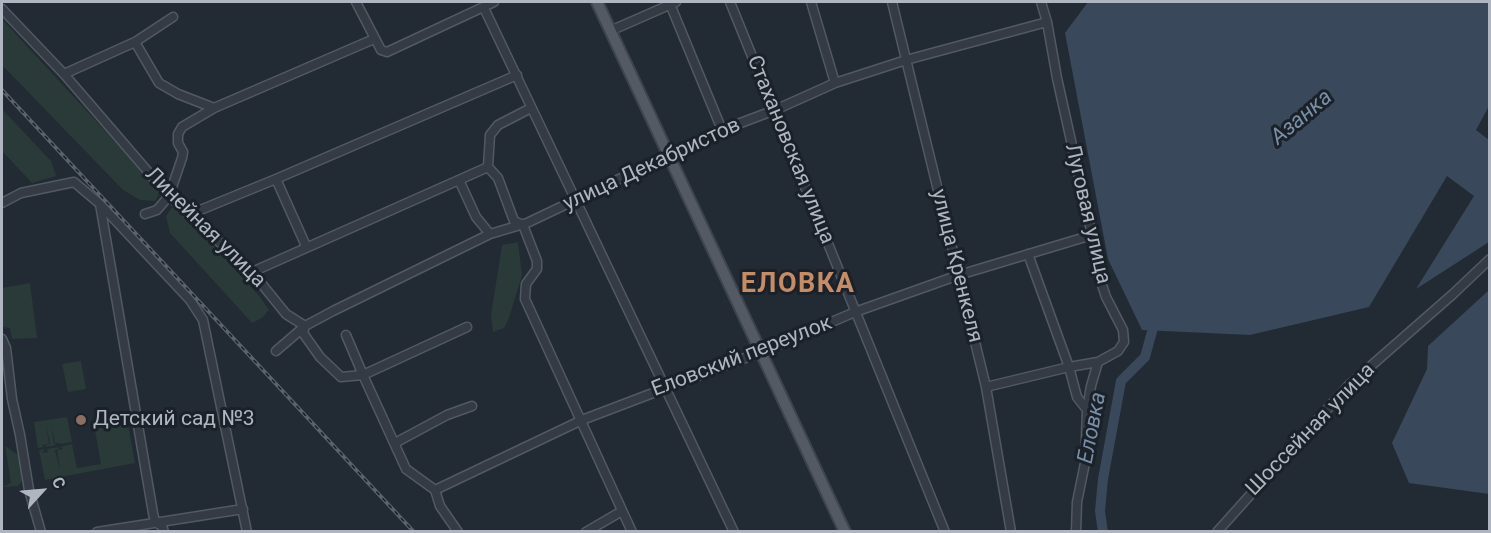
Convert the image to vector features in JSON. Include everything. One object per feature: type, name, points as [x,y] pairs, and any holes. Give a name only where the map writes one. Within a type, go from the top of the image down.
[{"type":"main road","points":[[597,2],[845,531]]},
{"type":"street","points":[[356,2],[374,39],[381,50],[387,52],[494,2]]},
{"type":"street","name":"Стахановская улица","points":[[730,2],[945,531]]},
{"type":"street","points":[[811,2],[835,83]]},
{"type":"street","name":"улица Кренкеля","points":[[892,2],[986,387],[1011,531]]},
{"type":"street","name":"Луговая улица","points":[[1041,2],[1047,21],[1098,270],[1106,297],[1123,330],[1124,342],[1118,351],[1098,362]]},
{"type":"street","points":[[610,31],[673,3],[722,130]]},
{"type":"street","points":[[484,8],[734,531]]},
{"type":"street","name":"Линейная улица","points":[[2,9],[64,74],[169,196],[252,272],[286,314],[305,326],[303,333],[341,377],[363,375]]},
{"type":"street","points":[[64,74],[135,42],[173,17]]},
{"type":"street","name":"улица Декабристов","points":[[276,351],[305,326],[490,234],[523,225],[722,130],[775,110],[835,83],[906,60],[1047,21]]},
{"type":"street","points":[[145,214],[157,210],[169,196],[182,158],[183,152],[178,143],[178,134],[182,127],[214,108],[374,39]]},
{"type":"street","points":[[135,42],[159,83],[178,94],[214,108]]},
{"type":"street","points":[[188,215],[517,75]]},
{"type":"street","points":[[531,108],[498,125],[490,135],[488,167],[498,178],[514,220],[523,225],[537,261],[537,270],[526,284],[525,298],[632,531]]},
{"type":"street","points":[[252,272],[306,246],[488,167]]},
{"type":"street","points":[[276,179],[306,246]]},
{"type":"street","points":[[459,180],[476,218],[490,234]]},
{"type":"street","points":[[2,203],[21,193],[74,182],[100,204],[190,300],[203,320],[247,531]]},
{"type":"street","points":[[100,204],[155,522]]},
{"type":"street","name":"Еловский переулок","points":[[435,490],[582,420],[666,386],[761,352],[855,312],[958,275],[1092,235]]},
{"type":"street","points":[[1028,254],[1069,367],[1077,397],[1087,410]]},
{"type":"street","name":"Шоссейная улица","points":[[1216,531],[1348,386],[1487,261]]},
{"type":"street","points":[[363,375],[467,327]]},
{"type":"street","points":[[346,335],[406,469],[435,490],[440,506],[458,531]]},
{"type":"street","points":[[2,339],[6,348],[12,399],[21,435],[29,489],[40,531]]},
{"type":"street","points":[[986,387],[1098,362],[1087,410],[1084,463],[1077,502],[1076,531]]},
{"type":"street","points":[[395,443],[447,415],[472,406]]},
{"type":"street","points":[[97,531],[243,509]]},
{"type":"street","points":[[586,531],[622,511]]},
{"type":"street","points":[[155,522],[162,526],[164,531]]},
{"type":"shaded area","points":[[2,19],[155,185],[159,194],[155,201],[140,200],[123,190],[2,65]]},
{"type":"shaded area","points":[[2,109],[51,161],[56,176],[32,183],[2,151]]},
{"type":"shaded area","points":[[173,206],[195,225],[260,297],[269,310],[262,318],[252,323],[170,233],[166,216]]},
{"type":"shaded area","points":[[518,242],[522,275],[504,328],[493,332],[491,315],[502,245]]},
{"type":"shaded area","points":[[30,283],[37,338],[12,339],[10,328],[2,327],[2,288]]},
{"type":"shaded area","points":[[81,361],[86,389],[68,392],[62,364]]},
{"type":"shaded area","points":[[67,417],[72,442],[55,443],[51,424],[54,444],[58,445],[46,447],[50,444],[46,424],[49,444],[42,445],[44,447],[38,448],[34,422]]},
{"type":"shaded area","points":[[99,423],[128,424],[135,463],[45,480],[39,450],[45,449],[42,453],[48,452],[47,449],[59,447],[55,450],[60,470],[57,450],[72,444],[77,468],[101,464],[94,425]]},
{"type":"shaded area","points":[[5,446],[17,454],[22,467],[24,479],[18,486],[2,487],[11,483]]},
{"type":"water","name":"Азанка","points":[[1088,2],[1489,2],[1489,106],[1476,130],[1489,140],[1489,242],[1416,289],[1474,196],[1447,176],[1369,307],[1250,335],[1142,330],[1108,259],[1065,33]]},
{"type":"water","points":[[1489,290],[1489,494],[1409,483],[1392,443],[1427,369],[1428,346]]},
{"type":"waterway","name":"Еловка","points":[[1103,532],[1100,511],[1103,479],[1121,381],[1145,357],[1156,317]]},
{"type":"railway","points":[[2,90],[414,532]]},
{"type":"place","name":"Детский сад №3","points":[[81,420]]},
{"type":"district","name":"ЕЛОВКА","points":[[798,285]]}]
